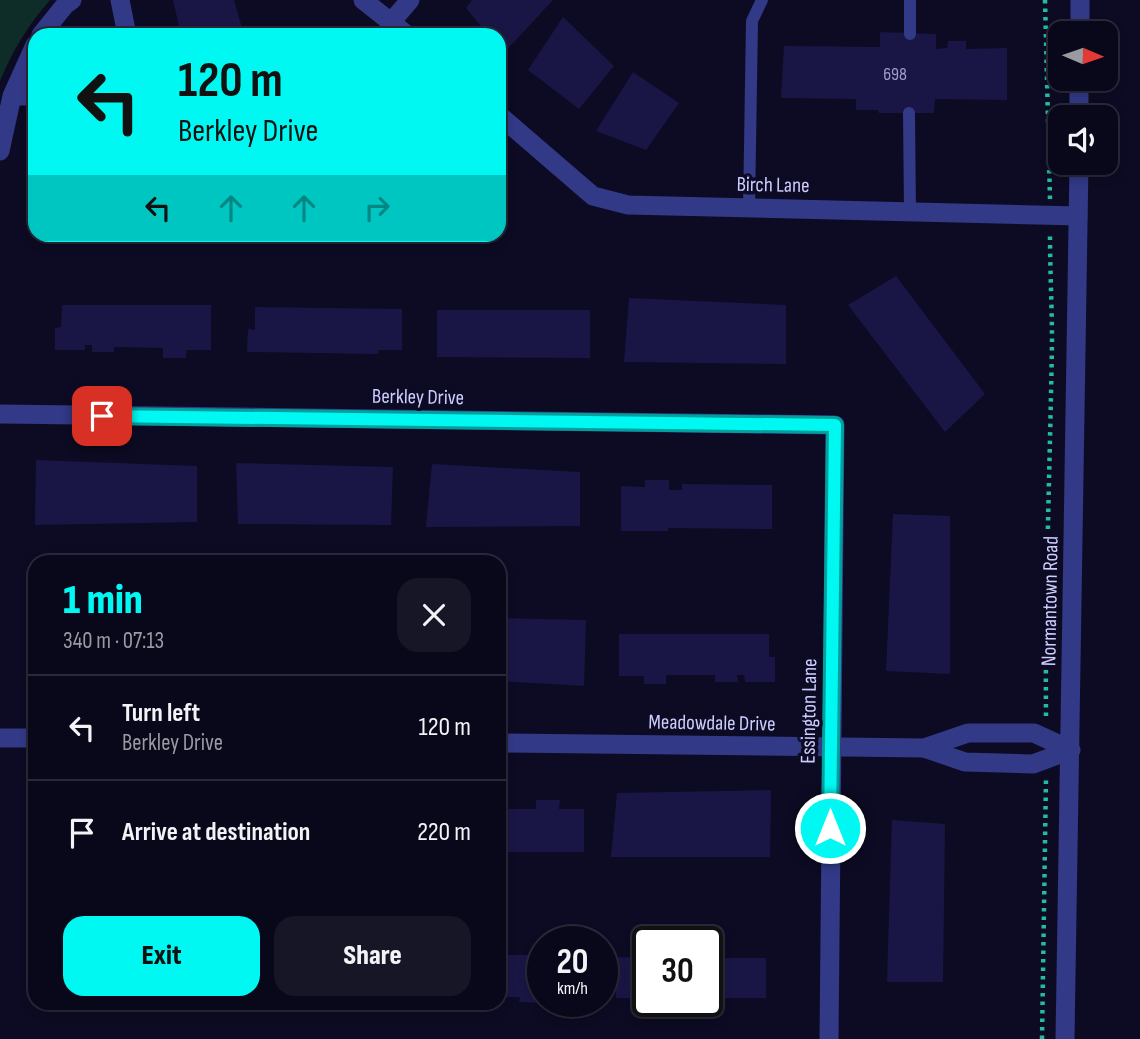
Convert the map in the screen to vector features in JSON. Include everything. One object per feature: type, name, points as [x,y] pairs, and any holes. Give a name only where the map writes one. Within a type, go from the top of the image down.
[{"type":"street","points":[[47,28],[72,0]]},
{"type":"street","points":[[120,0],[126,28]]},
{"type":"street","points":[[363,0],[399,28]]},
{"type":"street","points":[[391,21],[410,0]]},
{"type":"street","points":[[1080,0],[1080,21]]},
{"type":"street","points":[[0,151],[12,96],[28,61]]},
{"type":"street","points":[[12,96],[28,96]]},
{"type":"street","name":"Birch Lane","points":[[506,121],[593,196],[628,205],[1078,216]]},
{"type":"street","name":"Normantown Road","points":[[1065,1039],[1079,175]]},
{"type":"street","name":"Berkley Drive","points":[[0,414],[835,425]]},
{"type":"street","name":"Essington Lane","points":[[829,1039],[835,425]]},
{"type":"street","name":"Meadowdale Drive","points":[[925,748],[968,733],[1034,733],[1071,750]]},
{"type":"street","points":[[0,738],[28,738]]},
{"type":"street","name":"Meadowdale Drive","points":[[506,743],[925,748],[965,762],[1033,764],[1071,750]]},
{"type":"lane","points":[[749,208],[752,21],[762,0]]},
{"type":"lane","points":[[910,0],[910,34]]},
{"type":"lane","points":[[909,113],[910,212]]},
{"type":"path","points":[[1045,0],[1052,342],[1047,496],[1047,739]]},
{"type":"path","points":[[1042,1039],[1046,759]]},
{"type":"green space","points":[[0,0],[50,0],[28,28],[0,81]]},
{"type":"building","points":[[173,0],[234,0],[242,28],[179,28]]},
{"type":"building","points":[[472,0],[553,0],[506,51],[506,28],[482,28],[466,8]]},
{"type":"building","points":[[563,17],[614,66],[579,109],[528,70]]},
{"type":"building","points":[[880,32],[936,34],[936,49],[947,48],[948,41],[966,41],[966,49],[1007,48],[1007,100],[935,99],[934,113],[879,113],[878,110],[856,110],[856,99],[781,98],[784,46],[880,47]]},
{"type":"building","points":[[633,72],[679,103],[646,150],[596,131]]},
{"type":"building","points":[[896,276],[985,394],[945,432],[848,305]]},
{"type":"building","points":[[629,298],[786,305],[786,364],[624,362]]},
{"type":"building","points":[[62,305],[211,305],[211,350],[186,350],[186,358],[163,358],[163,348],[114,347],[114,352],[92,352],[92,345],[85,345],[85,350],[55,350],[55,328],[61,327]]},
{"type":"building","points":[[255,307],[402,309],[402,350],[378,350],[378,354],[247,352],[248,329],[255,330]]},
{"type":"building","points":[[437,310],[590,310],[590,358],[437,357]]},
{"type":"building","points":[[36,460],[197,466],[197,522],[35,525]]},
{"type":"building","points":[[236,463],[393,467],[391,525],[238,524]]},
{"type":"building","points":[[432,464],[580,472],[580,526],[426,527]]},
{"type":"building","points":[[645,480],[669,480],[669,490],[682,490],[682,484],[772,485],[772,529],[668,528],[668,531],[621,531],[621,486],[645,487]]},
{"type":"building","points":[[893,514],[950,516],[950,674],[886,671]]},
{"type":"building","points":[[506,618],[586,620],[584,686],[506,681]]},
{"type":"building","points":[[619,634],[769,634],[769,657],[775,657],[775,682],[745,682],[744,675],[737,675],[738,682],[715,682],[715,675],[666,675],[666,684],[644,684],[644,676],[619,676]]},
{"type":"building","points":[[771,790],[770,857],[611,857],[617,793]]},
{"type":"building","points":[[536,800],[560,800],[559,809],[584,809],[584,852],[506,852],[506,809],[536,809]]},
{"type":"building","points":[[892,820],[945,824],[943,982],[887,982]]},
{"type":"building","points":[[506,955],[527,955],[527,1002],[519,1002],[520,997],[506,997]]},
{"type":"building","points":[[618,957],[632,958],[632,998],[618,998]]},
{"type":"building","points":[[723,958],[766,958],[766,998],[723,998]]},
{"type":"route","points":[[102,416],[835,425],[830,828]]}]
